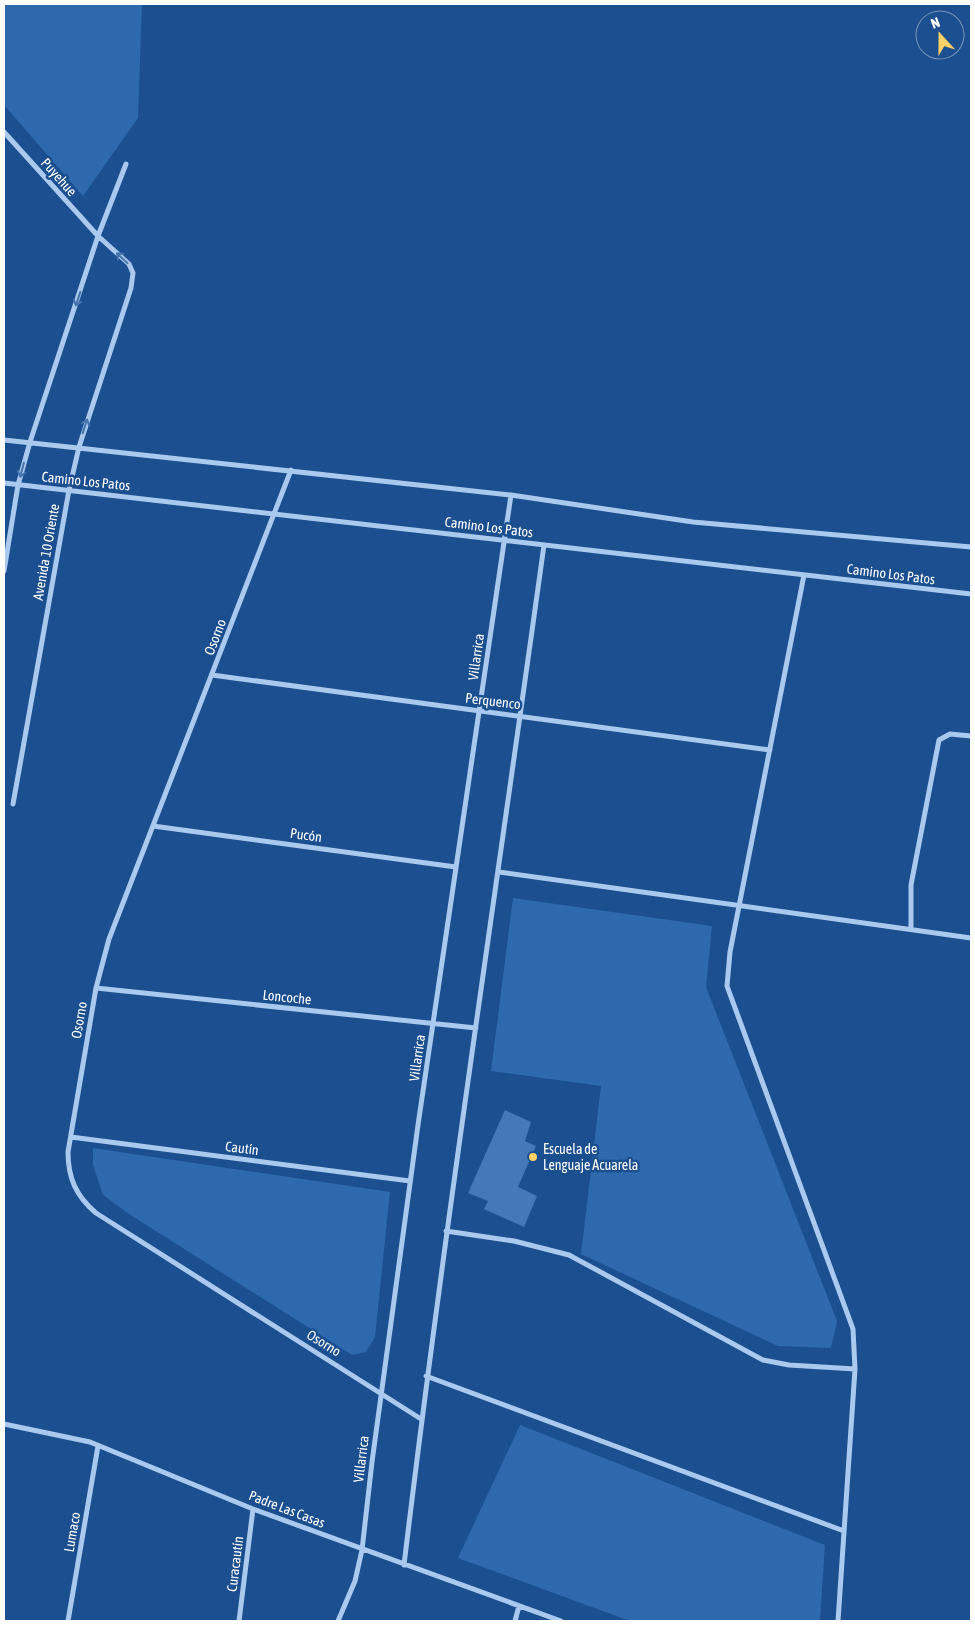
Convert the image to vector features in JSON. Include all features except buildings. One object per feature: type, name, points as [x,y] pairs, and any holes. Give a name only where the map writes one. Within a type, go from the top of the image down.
[{"type":"street","name":"Puyehue","points":[[4,132],[98,236]]},
{"type":"street","points":[[4,570],[18,485],[30,442],[98,236],[126,164]]},
{"type":"street","name":"Avenida 10 Oriente","points":[[13,804],[68,490],[79,447],[131,288],[133,273],[129,264],[98,236]]},
{"type":"street","points":[[4,440],[291,470],[511,496],[693,522],[971,547]]},
{"type":"street","name":"Osorno","points":[[291,470],[109,938],[96,988],[71,1137],[68,1167],[78,1194],[96,1213],[421,1419]]},
{"type":"street","name":"Camino Los Patos","points":[[4,484],[971,594]]},
{"type":"street","name":"Villarrica","points":[[338,1621],[354,1581],[362,1550],[381,1392],[410,1181],[511,496]]},
{"type":"street","points":[[404,1565],[426,1376],[544,545]]},
{"type":"street","points":[[804,575],[730,952],[727,986],[853,1329],[855,1369],[838,1621]]},
{"type":"street","name":"Perquenco","points":[[212,675],[770,750]]},
{"type":"street","points":[[911,929],[911,885],[939,740],[950,734],[971,736]]},
{"type":"street","name":"Pucón","points":[[153,826],[456,867]]},
{"type":"street","points":[[499,872],[739,904],[971,938]]},
{"type":"street","name":"Loncoche","points":[[96,988],[476,1028]]},
{"type":"street","name":"Cautín","points":[[71,1137],[410,1181]]},
{"type":"street","points":[[446,1231],[514,1241],[569,1255],[763,1360],[789,1366],[855,1369]]},
{"type":"street","points":[[426,1376],[844,1531]]},
{"type":"street","name":"Padre Las Casas","points":[[4,1424],[68,1437],[98,1446],[253,1509],[561,1621]]},
{"type":"street","name":"Lumaco","points":[[68,1621],[98,1446]]},
{"type":"street","name":"Curacautín","points":[[239,1621],[253,1509]]},
{"type":"street","points":[[515,1621],[519,1606]]},
{"type":"shaded area","points":[[4,4],[142,4],[138,118],[83,196],[4,105]]},
{"type":"shaded area","points":[[513,898],[712,926],[706,987],[837,1321],[831,1348],[778,1346],[581,1254],[601,1086],[491,1071]]},
{"type":"shaded area","points":[[93,1148],[390,1192],[375,1337],[366,1352],[352,1355],[132,1216],[103,1195],[93,1165]]},
{"type":"shaded area","points":[[520,1425],[825,1545],[820,1621],[630,1621],[458,1558]]},
{"type":"place","name":"Escuela de Lenguaje Acuarela","points":[[533,1157]]}]
